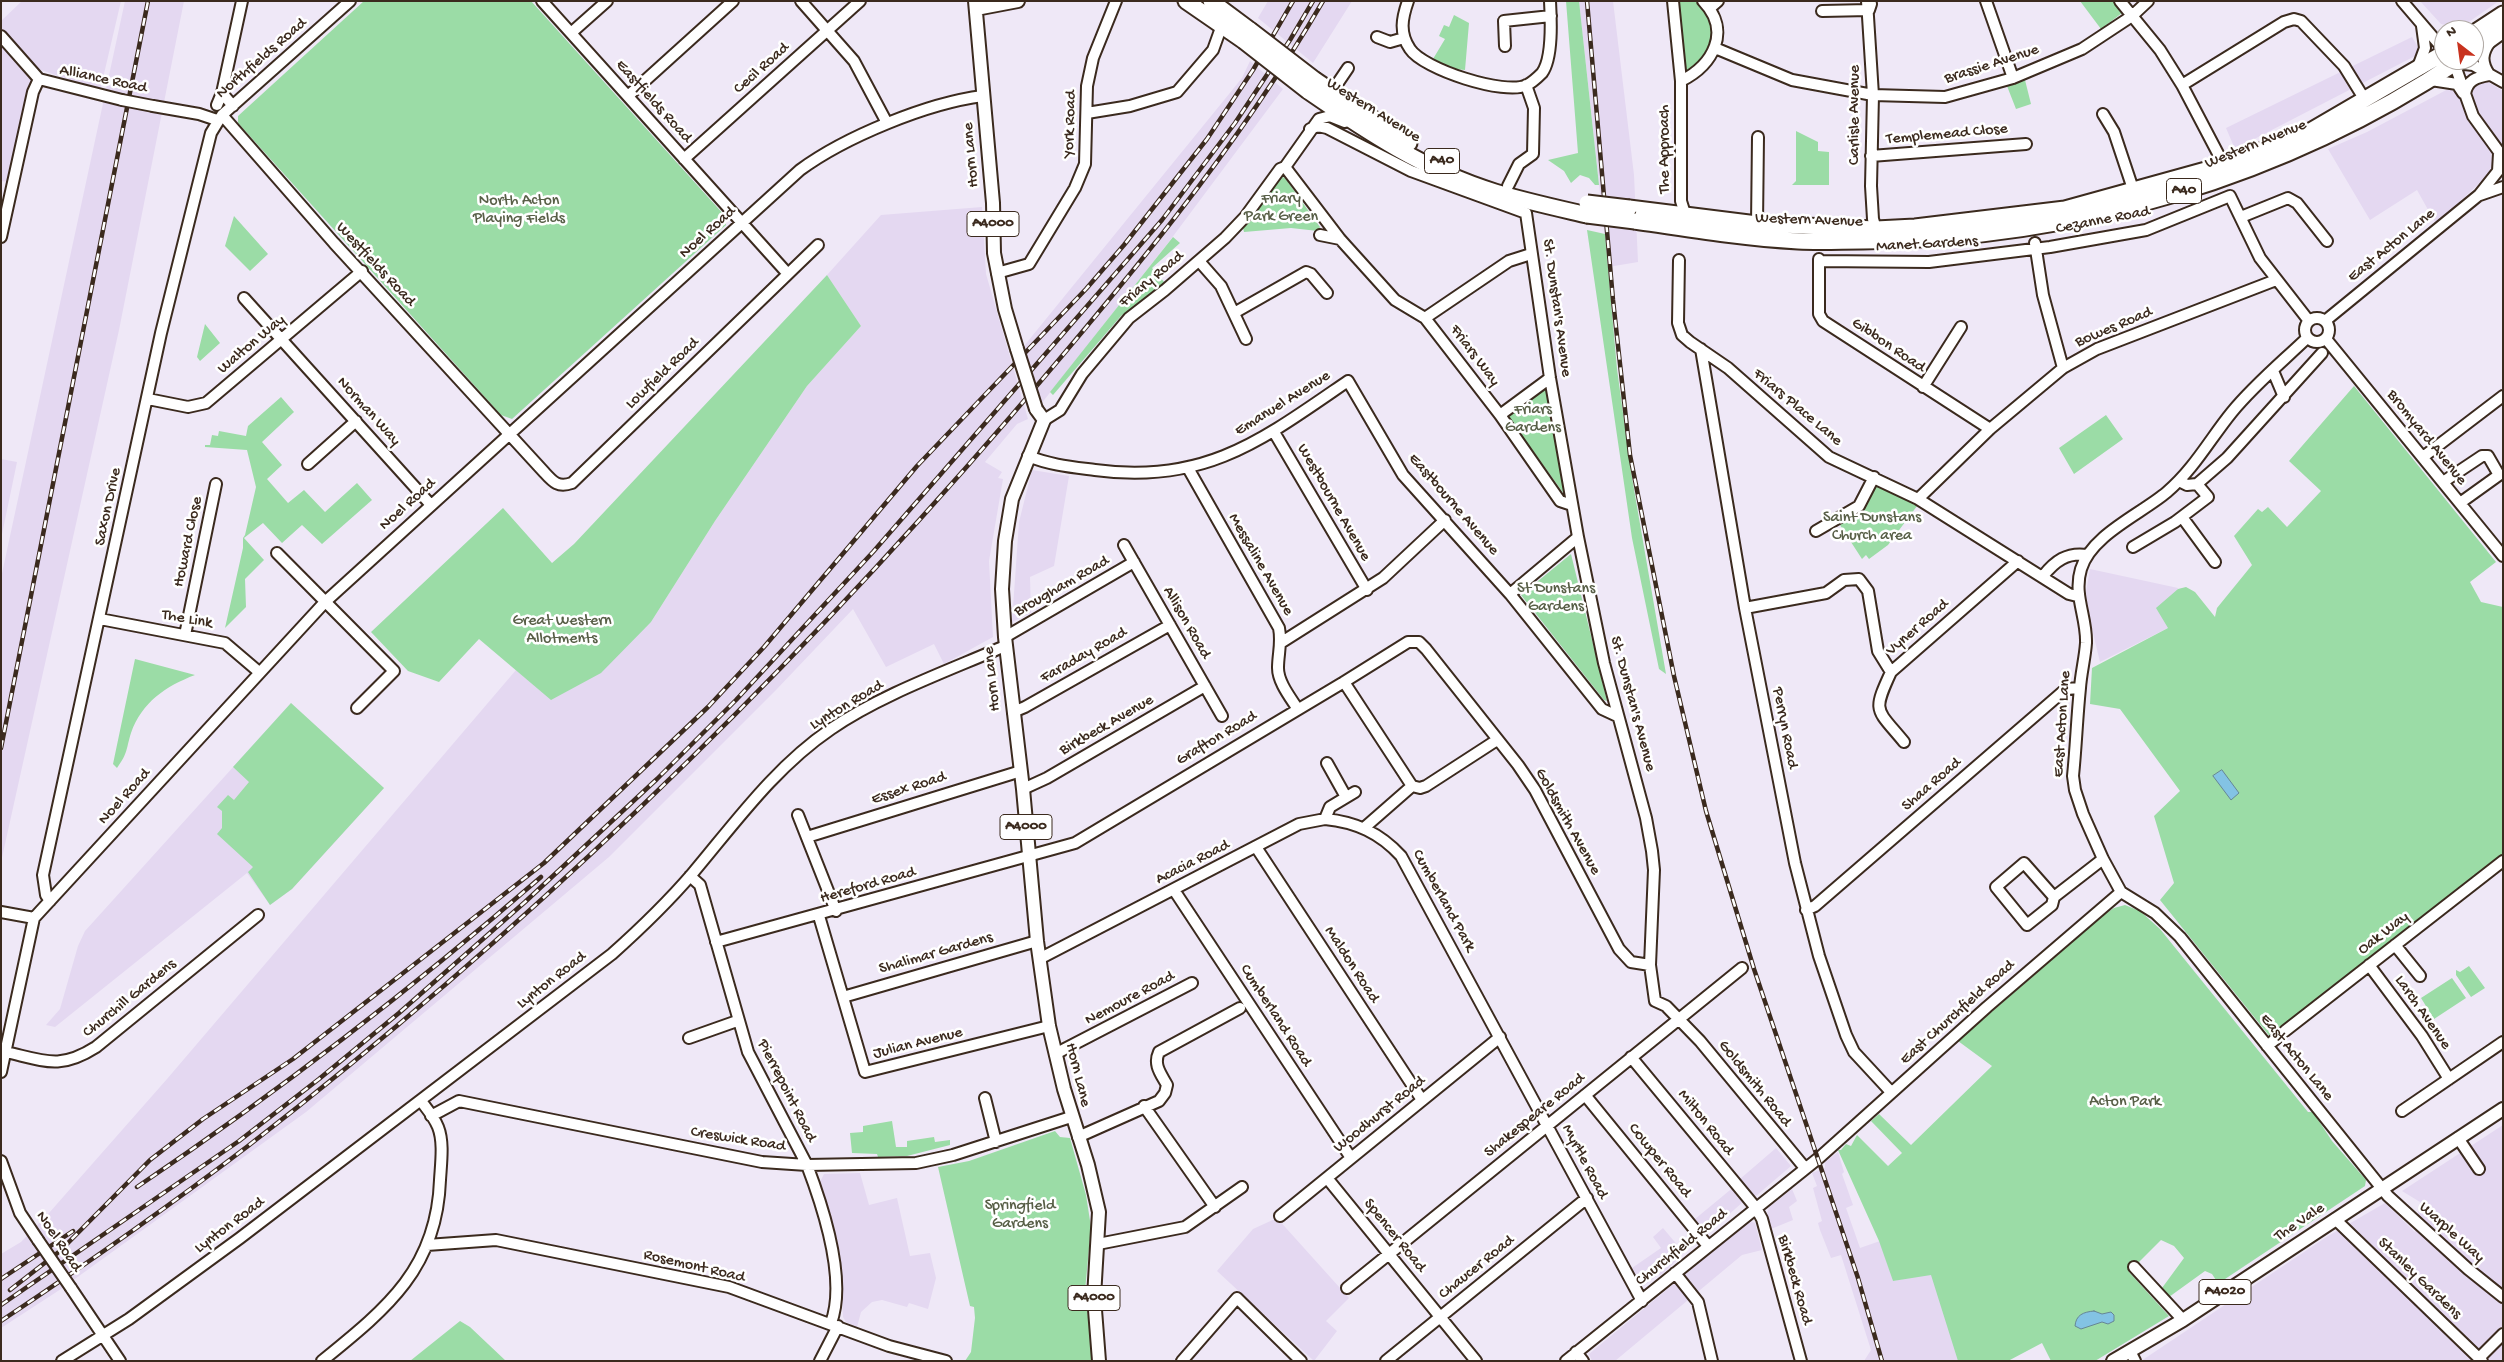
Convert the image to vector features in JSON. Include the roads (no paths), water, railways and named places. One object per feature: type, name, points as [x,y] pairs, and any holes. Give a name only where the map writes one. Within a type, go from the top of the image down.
[{"type":"highway","name":"Western Avenue","points":[[1186,1],[1222,25],[1247,36]]},
{"type":"highway","name":"Western Avenue","points":[[1211,1],[1247,36],[1371,134],[1428,164],[1493,191],[1752,237],[1800,241],[1917,240],[2036,228],[2144,203],[2253,168],[2312,143],[2431,80],[2440,70]]},
{"type":"highway","points":[[2484,26],[2503,14]]},
{"type":"highway","points":[[2484,44],[2500,32]]},
{"type":"highway","name":"Western Avenue","points":[[1632,215],[1686,217],[1758,224],[1876,229],[1915,227],[2038,214],[2134,192],[2224,165],[2307,133],[2414,72],[2434,64]]},
{"type":"highway","name":"Western Avenue","points":[[1311,85],[1331,93],[1392,134],[1446,164],[1508,186],[1587,209]]},
{"type":"main road","name":"A4000","points":[[976,5],[1018,1]]},
{"type":"main road","name":"Horn Lane","points":[[976,5],[997,273],[1005,309],[1036,410],[1044,420],[1012,499],[1005,541],[1002,589],[1005,641],[1021,770],[1039,959],[1049,1026],[1071,1116],[1095,1194],[1098,1212],[1098,1244],[1094,1297],[1099,1361]]},
{"type":"main road","name":"The Vale","points":[[2113,1361],[2132,1356],[2183,1320],[2503,1109]]},
{"type":"street","name":"Saxon Drive","points":[[50,901],[46,895],[43,875],[161,333],[205,154],[218,113],[242,1]]},
{"type":"street","name":"Northfields Road","points":[[218,113],[233,106],[350,1]]},
{"type":"street","name":"Eastfields Road","points":[[542,1],[742,223]]},
{"type":"street","points":[[572,33],[607,1]]},
{"type":"street","points":[[628,96],[733,1]]},
{"type":"street","points":[[801,1],[854,61],[887,123]]},
{"type":"street","name":"Cecil Road","points":[[684,159],[860,1]]},
{"type":"street","name":"York Road","points":[[997,273],[1029,264],[1071,195],[1085,164],[1087,86],[1093,58],[1116,1]]},
{"type":"street","points":[[1408,1],[1402,21],[1404,38],[1412,52],[1427,62],[1468,80],[1491,85],[1526,86],[1542,72],[1548,57],[1551,16],[1550,1]]},
{"type":"street","name":"The Approach","points":[[1673,1],[1681,81],[1681,201],[1686,217]]},
{"type":"street","points":[[1986,1],[2013,78]]},
{"type":"street","points":[[2120,1],[2160,50],[2182,85],[2224,165]]},
{"type":"street","name":"Brassie Avenue","points":[[1715,48],[1792,80],[1873,95],[1945,97],[2013,78],[2082,49],[2132,16],[2148,1]]},
{"type":"street","points":[[2402,1],[2434,37]]},
{"type":"street","points":[[1681,81],[1696,73],[1715,48],[1717,27],[1711,4]]},
{"type":"street","points":[[1822,11],[1870,4]]},
{"type":"street","name":"Carlisle Avenue","points":[[1870,4],[1873,95],[1871,156],[1873,219],[1876,229]]},
{"type":"street","points":[[1505,46],[1504,22],[1551,16]]},
{"type":"street","points":[[2182,85],[2284,22],[2294,19],[2301,21],[2344,66],[2364,100]]},
{"type":"street","points":[[2414,72],[2425,53],[2422,24]]},
{"type":"street","points":[[1087,113],[1130,106],[1177,92],[1213,50],[1222,25]]},
{"type":"street","points":[[2489,75],[2483,63],[2484,53],[2488,44],[2500,32]]},
{"type":"street","name":"Alliance Road","points":[[1,36],[39,80],[105,97],[153,106],[199,114],[218,113]]},
{"type":"street","points":[[1377,37],[1390,42],[1404,38]]},
{"type":"street","points":[[1331,93],[1348,68]]},
{"type":"street","points":[[2456,70],[2473,116],[2501,155]]},
{"type":"street","points":[[2481,70],[2503,82]]},
{"type":"street","points":[[2465,96],[2469,83],[2476,78],[2489,75]]},
{"type":"street","points":[[1,237],[33,92],[39,80]]},
{"type":"street","points":[[2431,80],[2457,84],[2465,96]]},
{"type":"street","points":[[1508,186],[1519,164],[1533,154],[1534,108],[1526,86]]},
{"type":"street","points":[[222,93],[233,106]]},
{"type":"street","name":"Noel Road","points":[[34,918],[325,602],[509,433],[812,161],[887,123],[934,107],[983,96]]},
{"type":"street","name":"Westfields Road","points":[[218,113],[509,433]]},
{"type":"street","points":[[2103,114],[2114,132],[2134,192]]},
{"type":"street","name":"Friary Road","points":[[1044,420],[1060,410],[1088,367],[1128,318],[1199,261],[1245,217],[1280,169],[1285,167],[1310,129],[1322,117],[1330,116],[1371,134]]},
{"type":"street","name":"St. Dunstan's Avenue","points":[[1310,129],[1318,126],[1335,131],[1411,171],[1524,210],[1530,230],[1531,254],[1550,378],[1578,537],[1617,716],[1646,818],[1652,851],[1654,870],[1650,965]]},
{"type":"street","points":[[1758,137],[1758,224]]},
{"type":"street","name":"Templemead Close","points":[[1871,156],[2026,144]]},
{"type":"street","name":"East Acton Lane","points":[[2325,321],[2479,195],[2498,171],[2501,155]]},
{"type":"street","points":[[1285,167],[1340,239],[1395,300],[1425,318],[1509,261],[1531,254]]},
{"type":"street","name":"East Acton Lane","points":[[2479,195],[2503,187]]},
{"type":"street","name":"Cezanne Road","points":[[2036,245],[2146,230],[2230,196],[2241,217]]},
{"type":"street","points":[[2309,321],[2260,258],[2241,217],[2288,198],[2297,203],[2327,241]]},
{"type":"street","points":[[742,223],[788,274],[818,245]]},
{"type":"street","points":[[1320,235],[1340,239]]},
{"type":"street","points":[[2036,245],[2043,295],[2063,368]]},
{"type":"street","name":"Manet Gardens","points":[[1819,260],[1929,262],[2036,245]]},
{"type":"street","name":"Friars Place Lane","points":[[1679,260],[1680,330],[1690,342],[1728,368],[1829,456],[1918,499],[2069,594],[2077,596]]},
{"type":"street","name":"Gibbon Road","points":[[1819,260],[1818,314],[1823,321],[1990,429]]},
{"type":"street","points":[[1199,261],[1221,286],[1246,338]]},
{"type":"street","name":"Walton Way","points":[[148,399],[188,407],[202,405],[210,401],[362,271]]},
{"type":"street","points":[[1234,313],[1306,272],[1311,274],[1327,294]]},
{"type":"street","name":"Lowfield Road","points":[[509,433],[556,484],[563,486],[572,483],[788,274]]},
{"type":"street","name":"Bowes Road","points":[[1918,499],[1990,429],[2063,368],[2097,349],[2276,280]]},
{"type":"street","name":"Norman Way","points":[[244,298],[431,505]]},
{"type":"street","name":"Friars Way","points":[[1425,318],[1500,415],[1560,501],[1572,505]]},
{"type":"street","points":[[2316,318],[2325,321],[2329,328],[2326,339],[2318,342],[2307,338],[2305,331],[2309,321],[2316,318]]},
{"type":"street","points":[[1923,387],[1960,327]]},
{"type":"street","name":"East Acton Lane","points":[[2307,338],[2233,410],[2202,454],[2179,481],[2154,502],[2102,538],[2087,555],[2078,580],[2077,596],[2085,625],[2086,643],[2080,688],[2073,782],[2082,814],[2103,860],[2121,892],[2155,913],[2180,937],[2382,1188]]},
{"type":"street","name":"Bromyard Avenue","points":[[2326,339],[2503,556]]},
{"type":"street","name":"Perryn Road","points":[[1700,349],[1746,608],[1806,910],[1846,1035],[1854,1052],[1891,1092]]},
{"type":"street","points":[[2179,481],[2187,485],[2197,484],[2237,448],[2322,353]]},
{"type":"street","points":[[2273,371],[2284,397]]},
{"type":"street","points":[[1500,415],[1550,378]]},
{"type":"street","name":"Emanuel Avenue","points":[[1028,456],[1046,463],[1122,473],[1188,468],[1224,457],[1274,432],[1348,381]]},
{"type":"street","name":"Eastbourne Avenue","points":[[1348,381],[1403,475],[1510,594],[1602,709],[1617,716]]},
{"type":"street","points":[[2423,457],[2503,396]]},
{"type":"street","points":[[308,464],[356,421]]},
{"type":"street","name":"Westbourne Avenue","points":[[1274,432],[1367,590]]},
{"type":"street","points":[[2443,482],[2482,456],[2488,456],[2498,474],[2460,503]]},
{"type":"street","name":"Messaline Avenue","points":[[1188,468],[1279,628],[1282,642],[1278,668],[1280,677],[1297,708]]},
{"type":"street","points":[[1816,531],[1860,506],[1874,477]]},
{"type":"street","name":"Howard Close","points":[[185,635],[216,484]]},
{"type":"street","points":[[2133,547],[2182,517],[2208,497],[2197,484]]},
{"type":"street","points":[[2182,517],[2215,562]]},
{"type":"street","points":[[1282,642],[1367,590],[1383,578],[1445,520]]},
{"type":"street","points":[[1510,594],[1578,537]]},
{"type":"street","name":"Allison Road","points":[[1124,545],[1222,716]]},
{"type":"street","points":[[277,553],[394,671],[357,708]]},
{"type":"street","points":[[2043,576],[2052,564],[2067,555],[2087,555]]},
{"type":"street","name":"Vyner Road","points":[[1746,608],[1826,593],[1844,580],[1859,579],[1868,591],[1878,651],[1891,672],[2018,561]]},
{"type":"street","name":"Brougham Road","points":[[1005,641],[1134,562]]},
{"type":"street","name":"The Link","points":[[100,619],[225,643],[259,672]]},
{"type":"street","name":"Faraday Road","points":[[1013,712],[1170,625]]},
{"type":"street","name":"Lynton Road","points":[[62,1361],[137,1313],[421,1101],[612,954],[661,908],[756,797],[792,760],[831,729],[891,696],[1005,641]]},
{"type":"street","name":"Grafton Road","points":[[1028,856],[1075,843],[1408,642],[1419,642]]},
{"type":"street","name":"Goldsmith Avenue","points":[[1419,642],[1518,765],[1535,790],[1619,949],[1631,962],[1650,965]]},
{"type":"street","points":[[1891,672],[1878,700],[1879,711],[1904,742]]},
{"type":"street","points":[[1344,682],[1412,786],[1420,788],[1426,786],[1497,740]]},
{"type":"street","name":"Birkbeck Avenue","points":[[1023,789],[1047,778],[1205,686]]},
{"type":"street","name":"Shaa Road","points":[[1806,910],[1815,906],[2066,689],[2080,688]]},
{"type":"street","points":[[1325,819],[1330,807],[1351,794],[1327,763]]},
{"type":"street","name":"Essex Road","points":[[807,837],[1021,770]]},
{"type":"street","points":[[1364,828],[1412,786]]},
{"type":"street","points":[[798,815],[836,911]]},
{"type":"street","name":"Cumberland Park","points":[[1325,819],[1364,828],[1384,839],[1401,856],[1500,1037]]},
{"type":"street","name":"Acacia Road","points":[[1039,959],[1299,824],[1325,819]]},
{"type":"street","name":"Maldon Road","points":[[1256,847],[1422,1100]]},
{"type":"street","name":"Hereford Road","points":[[716,942],[819,916],[1028,856]]},
{"type":"street","points":[[2054,897],[2024,863],[1996,887],[2027,925],[2052,905],[2054,897],[2103,860]]},
{"type":"street","name":"Oak Way","points":[[2267,1046],[2503,861]]},
{"type":"street","name":"Pierrepoint Road","points":[[690,876],[700,885],[748,1052],[807,1165],[826,1226],[834,1268],[836,1311],[834,1325],[820,1361]]},
{"type":"street","name":"Cumberland Road","points":[[1174,890],[1351,1158]]},
{"type":"street","name":"East Churchfield Road","points":[[1817,1160],[1891,1092],[2121,892]]},
{"type":"street","points":[[1,912],[34,918],[1,1072]]},
{"type":"street","name":"Churchill Gardens","points":[[6,1052],[43,1061],[75,1060],[96,1047],[258,915]]},
{"type":"street","name":"Julian Avenue","points":[[819,916],[865,1072],[1049,1026]]},
{"type":"street","name":"Shalimar Gardens","points":[[843,997],[1037,941]]},
{"type":"street","points":[[2395,945],[2420,976]]},
{"type":"street","points":[[1650,965],[1651,984],[1655,993],[1662,995],[1666,1006],[1680,1018]]},
{"type":"street","name":"Larch Avenue","points":[[2369,965],[2422,1036],[2449,1078]]},
{"type":"street","name":"Shakespeare Road","points":[[1347,1288],[1742,968]]},
{"type":"street","name":"Nemoure Road","points":[[1055,1054],[1192,983]]},
{"type":"street","points":[[1078,1137],[1158,1101],[1165,1092],[1167,1085],[1158,1069],[1156,1059],[1160,1052],[1240,1008]]},
{"type":"street","name":"Goldsmith Road","points":[[1680,1018],[1805,1168]]},
{"type":"street","points":[[689,1038],[738,1021]]},
{"type":"street","name":"Woodhurst Road","points":[[1280,1216],[1500,1037]]},
{"type":"street","name":"Myrtle Road","points":[[1500,1037],[1642,1301]]},
{"type":"street","points":[[2402,1111],[2503,1042]]},
{"type":"street","name":"Milton Road","points":[[1631,1057],[1756,1208]]},
{"type":"street","name":"Cowper Road","points":[[1585,1095],[1708,1246]]},
{"type":"street","points":[[985,1098],[996,1142]]},
{"type":"street","points":[[322,1361],[380,1313],[399,1293],[427,1245],[434,1228],[440,1193],[441,1158],[438,1127],[421,1101]]},
{"type":"street","name":"Creswick Road","points":[[431,1116],[459,1102],[762,1162],[807,1165],[916,1163],[953,1155],[996,1142],[1071,1116]]},
{"type":"street","points":[[1144,1106],[1215,1207]]},
{"type":"street","points":[[2458,1138],[2479,1169]]},
{"type":"street","name":"Churchfield Road","points":[[1566,1361],[1817,1160]]},
{"type":"street","name":"Noel Road","points":[[1,1161],[20,1214],[120,1361]]},
{"type":"street","name":"Spencer Road","points":[[1327,1178],[1476,1361]]},
{"type":"street","points":[[1098,1244],[1185,1227],[1242,1187]]},
{"type":"street","name":"Warple Way","points":[[2382,1188],[2455,1257],[2503,1296]]},
{"type":"street","name":"Chaucer Road","points":[[1386,1361],[1587,1198]]},
{"type":"street","name":"Birkbeck Road","points":[[1756,1208],[1762,1218],[1801,1361]]},
{"type":"street","name":"Stanley Gardens","points":[[2335,1219],[2481,1360]]},
{"type":"street","name":"Rosemont Road","points":[[427,1245],[496,1240],[729,1288],[889,1346],[946,1361]]},
{"type":"street","points":[[2134,1267],[2183,1320]]},
{"type":"street","points":[[1675,1273],[1698,1302],[1712,1361]]},
{"type":"street","points":[[1182,1361],[1237,1298],[1301,1361]]},
{"type":"street","points":[[2481,1360],[2503,1334]]},
{"type":"street","points":[[1576,1352],[1583,1361]]},
{"type":"water","points":[[2222,770],[2239,793],[2231,800],[2213,776]]},
{"type":"water","points":[[2094,1311],[2102,1314],[2111,1312],[2114,1315],[2114,1321],[2108,1324],[2102,1322],[2081,1329],[2075,1326],[2077,1319],[2081,1315]]},
{"type":"railway","points":[[1,748],[148,1]]},
{"type":"railway","points":[[10,1290],[60,1251],[150,1160],[203,1119],[293,1059],[544,863],[708,707],[764,647],[917,466],[1086,289],[1124,245],[1207,139],[1253,70],[1293,1]]},
{"type":"railway","points":[[1,1305],[239,1141],[319,1079],[399,1013],[525,902],[657,779],[736,700],[873,552],[1162,220],[1235,123],[1290,40],[1313,1]]},
{"type":"railway","points":[[1,1321],[187,1191],[248,1146],[351,1064],[453,978],[551,891],[648,800],[742,707],[924,515],[1095,317],[1215,164],[1289,57],[1323,1]]},
{"type":"railway","points":[[1587,1],[1613,300],[1630,455],[1674,676],[1706,811],[1726,877],[1754,969],[1858,1278],[1882,1361]]},
{"type":"railway","points":[[137,1187],[242,1114],[344,1038],[444,959],[541,877]]},
{"type":"railway","points":[[1,1279],[73,1231]]},
{"type":"park label","name":"Friary Park Green","points":[[1281,209]]},
{"type":"park label","name":"North Acton Playing Fields","points":[[519,211]]},
{"type":"park label","name":"Friars Gardens","points":[[1533,420]]},
{"type":"park label","name":"Saint Dunstans Church area","points":[[1872,528]]},
{"type":"park label","name":"St Dunstans Gardens","points":[[1556,599]]},
{"type":"park label","name":"Great Western Allotments","points":[[562,631]]},
{"type":"park label","name":"Acton Park","points":[[2125,1103]]},
{"type":"park label","name":"Springfield Gardens","points":[[1020,1216]]}]
